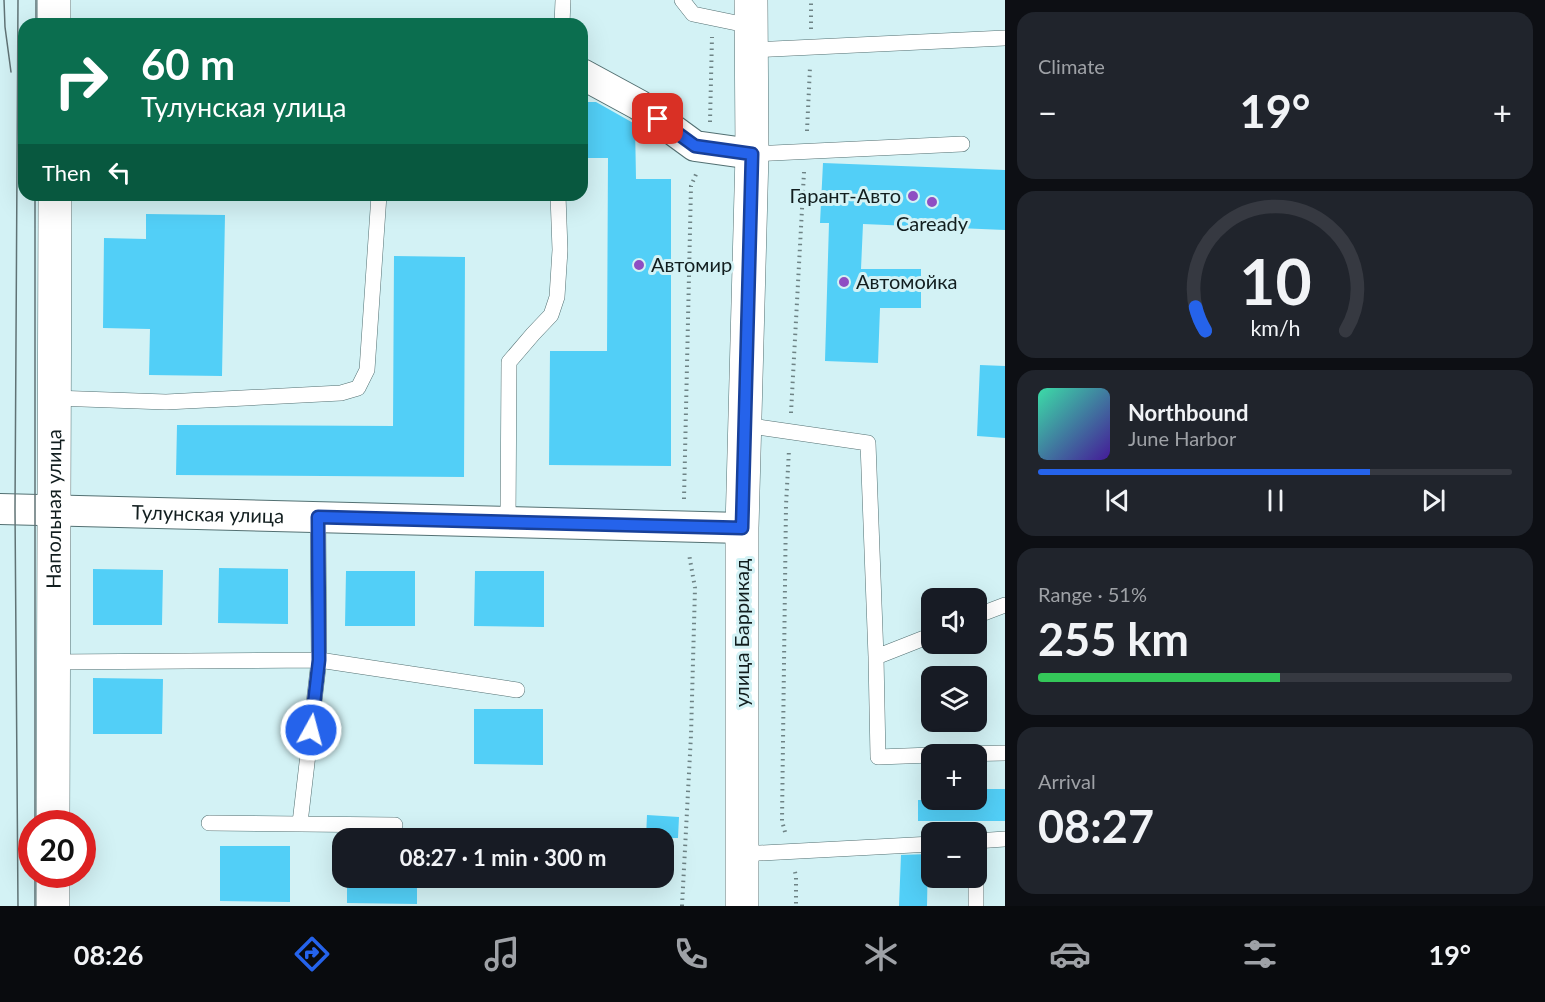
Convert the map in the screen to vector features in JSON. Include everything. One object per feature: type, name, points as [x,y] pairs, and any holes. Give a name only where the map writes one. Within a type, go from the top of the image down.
[{"type":"main road","points":[[54,0],[54,18]]},
{"type":"main road","name":"улица Баррикад","points":[[742,906],[742,528],[752,154],[751,26]]},
{"type":"main road","name":"Напольная улица","points":[[53,810],[55,201]]},
{"type":"main road","points":[[53,888],[53,906]]},
{"type":"street","points":[[588,77],[639,105],[695,146],[752,154]]},
{"type":"street","name":"Тулунская улица","points":[[0,509],[742,528]]},
{"type":"lane","points":[[562,18],[563,0]]},
{"type":"lane","points":[[682,0],[693,14],[751,26],[1005,38]]},
{"type":"lane","points":[[752,154],[963,144]]},
{"type":"lane","points":[[54,398],[166,402],[341,393],[358,388],[367,370],[379,201]]},
{"type":"lane","points":[[508,522],[509,362],[551,315],[557,297],[560,250],[558,201]]},
{"type":"lane","points":[[744,425],[867,443],[878,758],[921,756]]},
{"type":"lane","points":[[300,823],[319,660],[318,517]]},
{"type":"lane","points":[[987,611],[1005,604]]},
{"type":"lane","points":[[876,657],[921,639]]},
{"type":"lane","points":[[54,662],[319,660],[517,690]]},
{"type":"lane","points":[[987,753],[1005,753]]},
{"type":"lane","points":[[209,823],[395,825]]},
{"type":"lane","points":[[987,841],[1005,840]]},
{"type":"lane","points":[[742,854],[921,844]]},
{"type":"lane","points":[[976,888],[976,906]]},
{"type":"path","points":[[682,906],[691,735],[695,588],[685,526],[684,470],[691,186],[709,148],[712,19]]},
{"type":"building","name":"Автомир","points":[[588,102],[596,102],[635,124],[636,179],[671,179],[671,466],[549,465],[550,351],[607,351],[608,158],[588,158]]},
{"type":"building","points":[[823,163],[1005,170],[1005,230],[863,224],[861,269],[921,269],[921,308],[880,308],[878,363],[825,361],[829,223],[820,223]]},
{"type":"building","points":[[146,214],[225,215],[222,376],[149,375],[150,329],[103,328],[104,238],[146,239]]},
{"type":"building","points":[[394,256],[465,257],[464,477],[176,475],[177,425],[393,426]]},
{"type":"building","points":[[980,365],[1005,366],[1005,438],[977,436]]},
{"type":"building","points":[[219,568],[288,569],[288,624],[218,623]]},
{"type":"building","points":[[93,569],[163,570],[162,625],[93,625]]},
{"type":"building","points":[[346,571],[415,571],[415,626],[345,626]]},
{"type":"building","points":[[475,571],[544,571],[544,627],[474,626]]},
{"type":"building","points":[[93,678],[163,679],[162,734],[93,734]]},
{"type":"building","points":[[474,709],[543,709],[543,765],[474,764]]},
{"type":"building","points":[[987,789],[1005,789],[1005,821],[918,821],[918,800],[921,800],[921,810],[987,810]]},
{"type":"building","points":[[647,815],[679,817],[678,838],[674,838],[674,828],[646,828]]},
{"type":"building","points":[[220,846],[290,846],[290,902],[220,901]]},
{"type":"building","points":[[921,854],[921,888],[927,888],[927,906],[899,906],[901,855]]},
{"type":"building","points":[[347,888],[417,888],[417,904],[347,903]]},
{"type":"tram line","points":[[4,0],[11,72]]},
{"type":"tram line","points":[[18,0],[15,510],[18,906]]},
{"type":"tram line","points":[[36,0],[36,18]]},
{"type":"tram line","points":[[35,201],[35,810]]},
{"type":"tram line","points":[[35,888],[35,906]]},
{"type":"place","name":"Гарант-Авто","points":[[913,196]]},
{"type":"place","name":"Caready","points":[[932,202]]},
{"type":"place","name":"Автомир","points":[[639,265]]},
{"type":"place","name":"Автомойка","points":[[844,282]]},
{"type":"route","points":[[311,730],[319,660],[318,517],[742,528],[752,154],[695,146],[658,119]]}]
